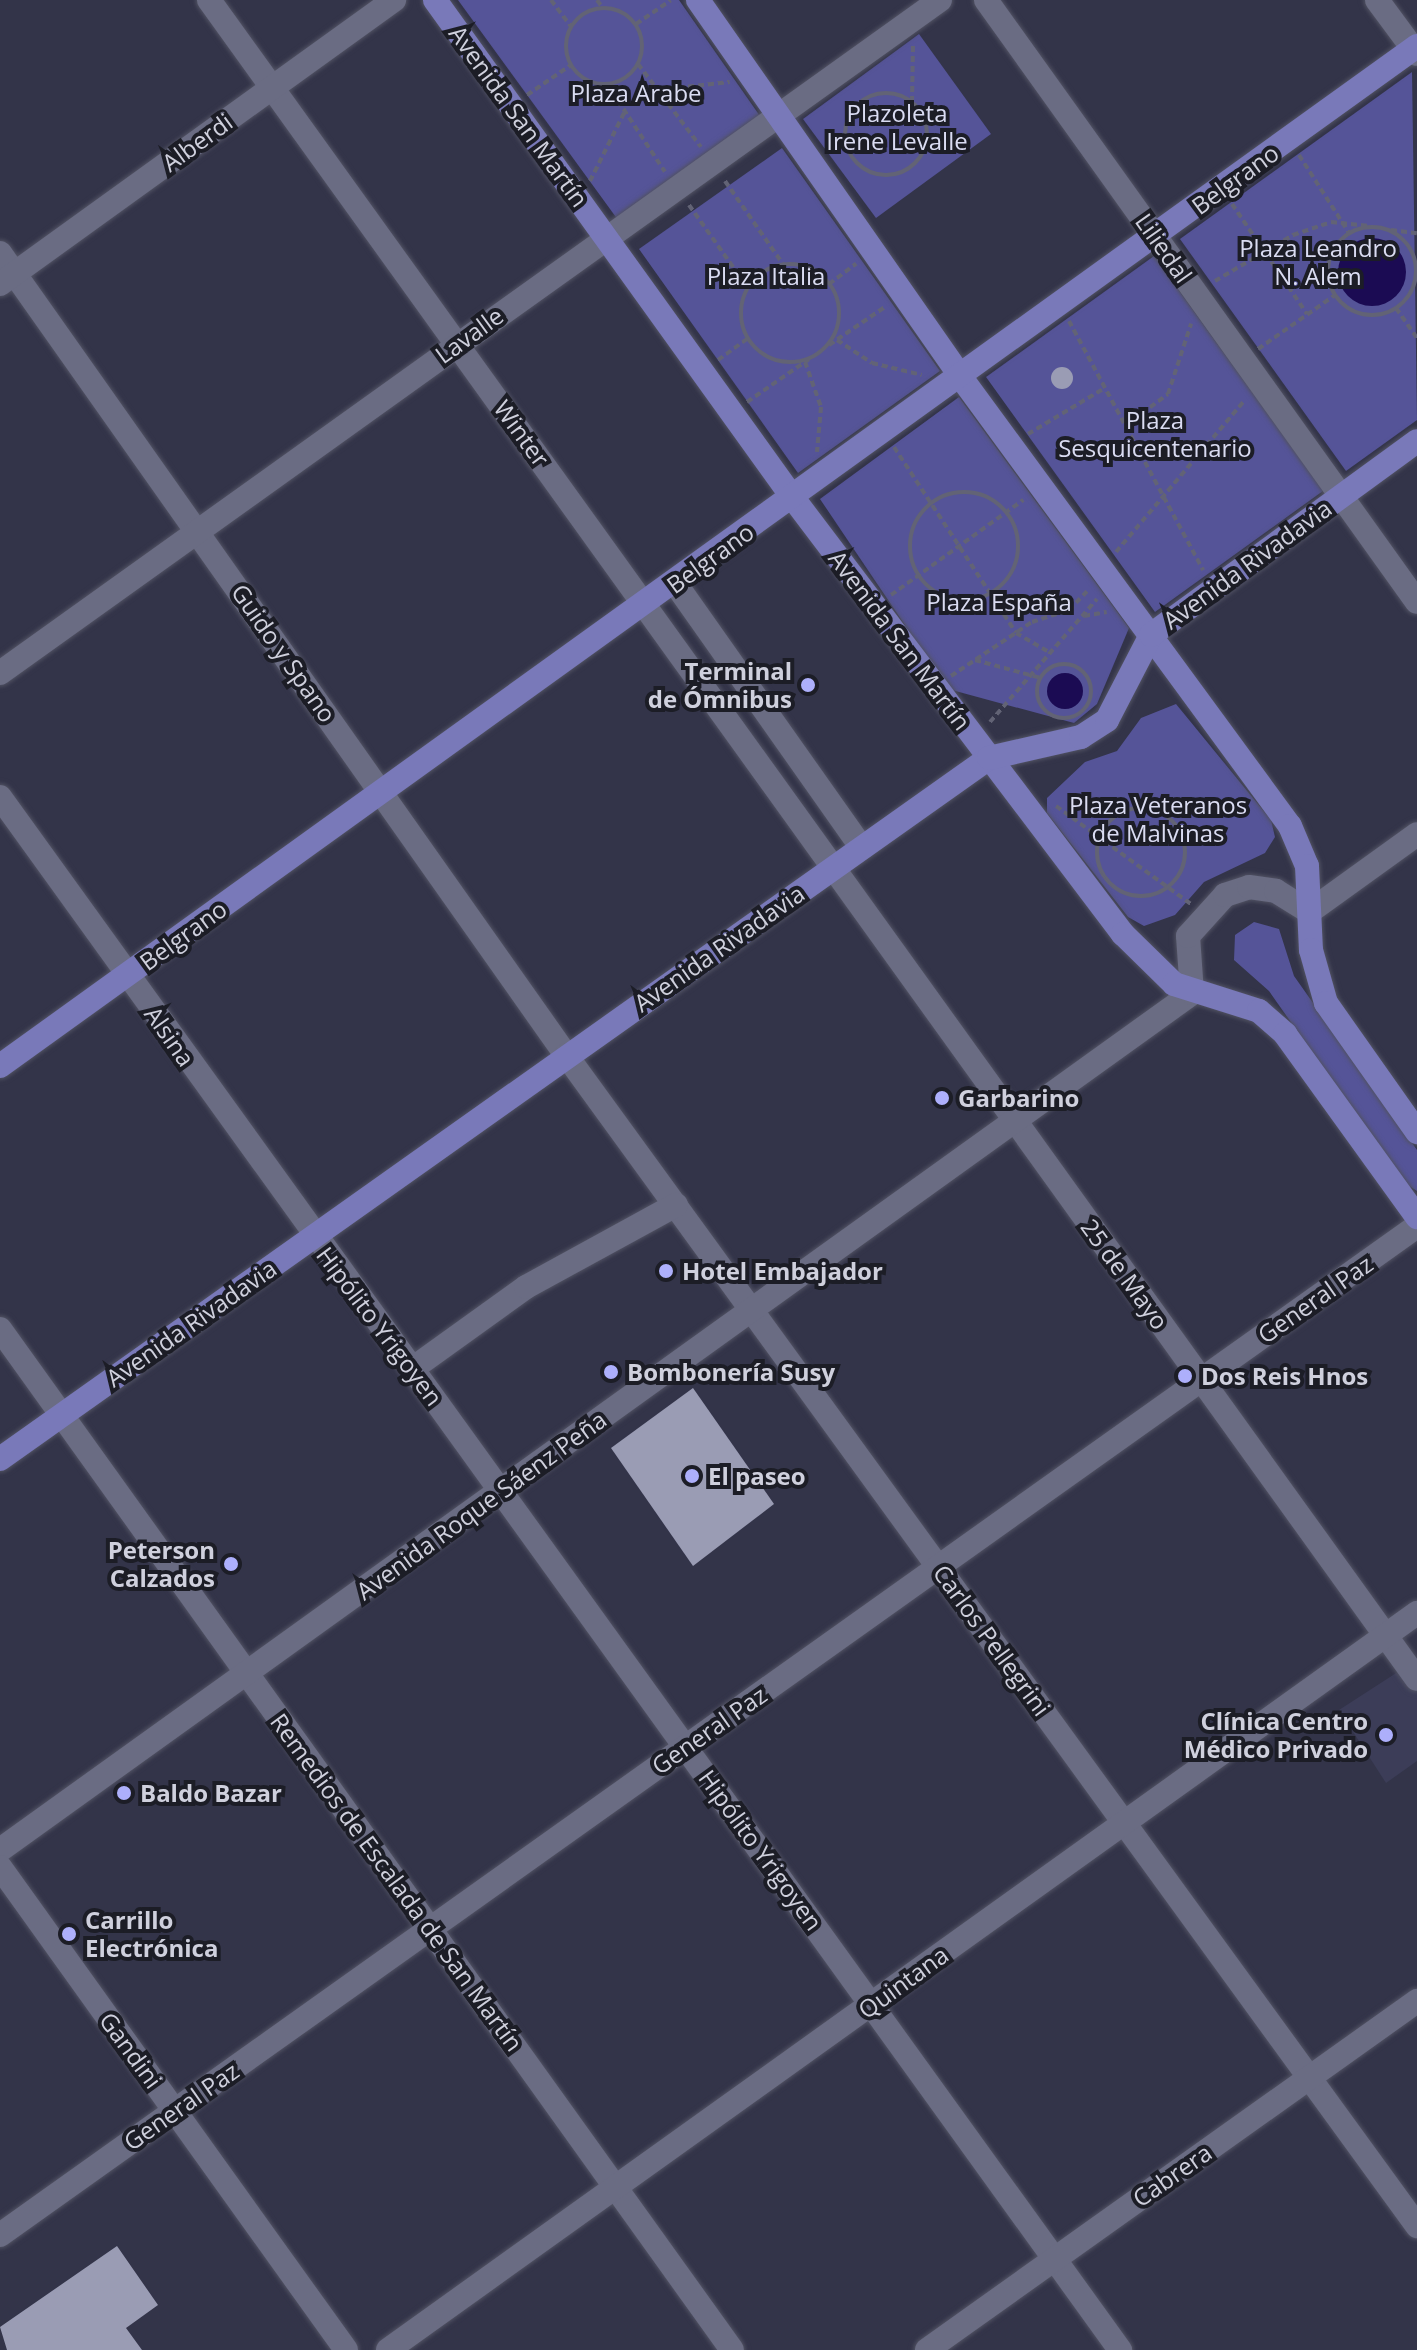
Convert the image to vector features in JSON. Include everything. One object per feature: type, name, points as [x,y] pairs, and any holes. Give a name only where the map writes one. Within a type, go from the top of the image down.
[{"type":"main road","name":"Avenida San Martín","points":[[435,0],[732,412],[803,491],[875,606],[1123,934],[1192,993],[1259,1011],[1285,1034],[1417,1217]]},
{"type":"main road","points":[[698,0],[960,376],[1300,843],[1315,973],[1326,1003],[1417,1132]]},
{"type":"main road","name":"Belgrano","points":[[0,1066],[1416,50]]},
{"type":"main road","name":"Avenida Rivadavia","points":[[0,1459],[862,848],[982,749],[1081,737],[1107,720],[1151,635],[1417,441]]},
{"type":"street","name":"Winter","points":[[209,0],[834,868]]},
{"type":"street","name":"Alberdi","points":[[7,279],[394,0]]},
{"type":"street","name":"Lavalle","points":[[0,673],[776,114],[940,0]]},
{"type":"street","name":"Liliedal","points":[[986,0],[1417,602]]},
{"type":"street","points":[[1377,0],[1416,50]]},
{"type":"street","name":"Guido y Spano","points":[[0,253],[7,279],[199,530],[566,1055]]},
{"type":"street","points":[[675,583],[862,848]]},
{"type":"street","name":"Alsina","points":[[0,797],[313,1237]]},
{"type":"street","points":[[1192,993],[1188,936],[1203,913],[1249,887],[1276,891],[1309,912],[1417,834]]},
{"type":"street","name":"25 de Mayo","points":[[834,868],[1417,1679]]},
{"type":"street","name":"Avenida Roque Sáenz Peña","points":[[0,1850],[1192,993]]},
{"type":"street","name":"Carlos Pellegrini","points":[[566,1055],[1417,2226]]},
{"type":"street","points":[[412,1369],[526,1287],[676,1205]]},
{"type":"street","name":"General Paz","points":[[0,2235],[1417,1226]]},
{"type":"street","name":"Hipólito Yrigoyen","points":[[313,1237],[502,1489],[1120,2350]]},
{"type":"street","name":"Remedios de Escalada de San Martín","points":[[0,1329],[732,2350]]},
{"type":"street","name":"Quintana","points":[[388,2350],[1417,1613]]},
{"type":"street","name":"Gandini","points":[[0,1867],[346,2350]]},
{"type":"street","name":"Cabrera","points":[[927,2350],[1417,2001]]},
{"type":"path","points":[[551,0],[571,27],[571,65],[590,82],[607,84],[638,64]]},
{"type":"path","points":[[597,0],[602,7],[636,24]]},
{"type":"path","points":[[636,24],[671,0]]},
{"type":"path","points":[[571,27],[602,7]]},
{"type":"path","points":[[636,24],[638,64],[783,264]]},
{"type":"path","points":[[901,27],[915,55],[912,102],[926,124],[917,161],[895,174],[858,164],[846,140],[860,103],[886,93],[912,102]]},
{"type":"path","points":[[512,106],[571,65]]},
{"type":"path","points":[[658,90],[752,80]]},
{"type":"path","points":[[607,84],[675,187],[748,288]]},
{"type":"path","points":[[581,200],[625,111]]},
{"type":"path","points":[[1289,140],[1349,233]]},
{"type":"path","points":[[1221,189],[1307,314]]},
{"type":"path","points":[[1125,426],[1168,394],[1179,347],[1201,301],[1262,249],[1342,222],[1417,233]]},
{"type":"path","points":[[1375,227],[1349,233],[1331,254],[1335,295],[1359,313],[1396,308],[1415,283],[1410,248],[1389,230]]},
{"type":"path","points":[[829,284],[873,252]]},
{"type":"path","points":[[783,264],[811,268],[829,284],[839,319],[814,356],[782,362],[748,338],[740,315],[748,288],[783,264]]},
{"type":"path","points":[[732,412],[903,295]]},
{"type":"path","points":[[1243,360],[1335,295]]},
{"type":"path","points":[[1060,305],[1214,589]]},
{"type":"path","points":[[1396,308],[1417,338]]},
{"type":"path","points":[[703,370],[748,338]]},
{"type":"path","points":[[837,340],[900,371],[960,376]]},
{"type":"path","points":[[803,491],[821,407],[805,362]]},
{"type":"path","points":[[982,749],[1031,676],[1163,496],[1259,383]]},
{"type":"path","points":[[1010,444],[1105,388]]},
{"type":"path","points":[[884,431],[1016,633],[1050,653]]},
{"type":"path","points":[[875,606],[1042,487]]},
{"type":"path","points":[[972,492],[1006,512],[1017,555],[990,593],[947,598],[918,575],[910,539],[931,503],[972,492]]},
{"type":"path","points":[[935,687],[1016,633],[1069,610],[1107,575]]},
{"type":"path","points":[[975,660],[1041,678],[1061,664],[1078,668],[1089,681],[1086,707],[1071,717],[1053,716],[1040,703],[1041,678]]},
{"type":"path","points":[[1051,802],[1203,913]]},
{"type":"path","points":[[1126,810],[1166,815],[1186,853],[1167,887],[1149,896],[1119,890],[1100,868],[1100,838],[1126,810]]},
{"type":"shaded area","points":[[1372,238],[1396,248],[1406,272],[1396,296],[1372,306],[1348,296],[1338,272],[1348,248]]},
{"type":"shaded area","points":[[1065,673],[1078,678],[1083,691],[1078,704],[1065,709],[1052,704],[1047,691],[1052,678]]},
{"type":"shaded area","name":"Clínica Centro Médico Privado","points":[[1407,1666],[1417,1679],[1417,1761],[1386,1783],[1339,1710]]},
{"type":"green space","name":"Plaza Arabe","points":[[458,0],[679,0],[762,119],[618,220]]},
{"type":"green space","name":"Plazoleta Irene Levalle","points":[[919,34],[991,134],[876,218],[803,119]]},
{"type":"green space","name":"Plaza Leandro N. Alem","points":[[1412,72],[1417,420],[1346,471],[1180,239]]},
{"type":"green space","name":"Plaza Italia","points":[[782,148],[940,371],[798,473],[639,249]]},
{"type":"green space","name":"Plaza Sesquicentenario","points":[[1154,256],[1323,491],[1155,612],[986,377]]},
{"type":"green space","name":"Plaza España","points":[[959,397],[1129,628],[1097,704],[1074,723],[948,689],[820,499]]},
{"type":"green space","name":"Plaza Veteranos de Malvinas","points":[[1176,704],[1271,820],[1275,837],[1265,853],[1204,882],[1175,915],[1144,926],[1128,917],[1047,813],[1047,798],[1085,762],[1117,751],[1141,718]]},
{"type":"green space","points":[[1254,922],[1279,929],[1294,976],[1417,1150],[1417,1191],[1403,1182],[1269,991],[1234,960],[1235,935]]},
{"type":"building","points":[[1058,367],[1066,367],[1073,378],[1066,389],[1058,389],[1051,382],[1051,374]]},
{"type":"building","name":"El paseo","points":[[693,1388],[774,1504],[693,1566],[611,1448]]},
{"type":"building","points":[[117,2246],[158,2305],[126,2328],[142,2350],[7,2350],[0,2327]]},
{"type":"place","name":"Terminal de Ómnibus","points":[[808,685]]},
{"type":"place","name":"Garbarino","points":[[942,1098]]},
{"type":"place","name":"Hotel Embajador","points":[[666,1271]]},
{"type":"place","name":"Bombonería Susy","points":[[611,1372]]},
{"type":"place","name":"Dos Reis Hnos","points":[[1185,1376]]},
{"type":"place","name":"El paseo","points":[[692,1476]]},
{"type":"place","name":"Peterson Calzados","points":[[231,1564]]},
{"type":"place","name":"Clínica Centro Médico Privado","points":[[1386,1735]]},
{"type":"place","name":"Baldo Bazar","points":[[124,1793]]},
{"type":"place","name":"Carrillo Electrónica","points":[[69,1934]]}]
